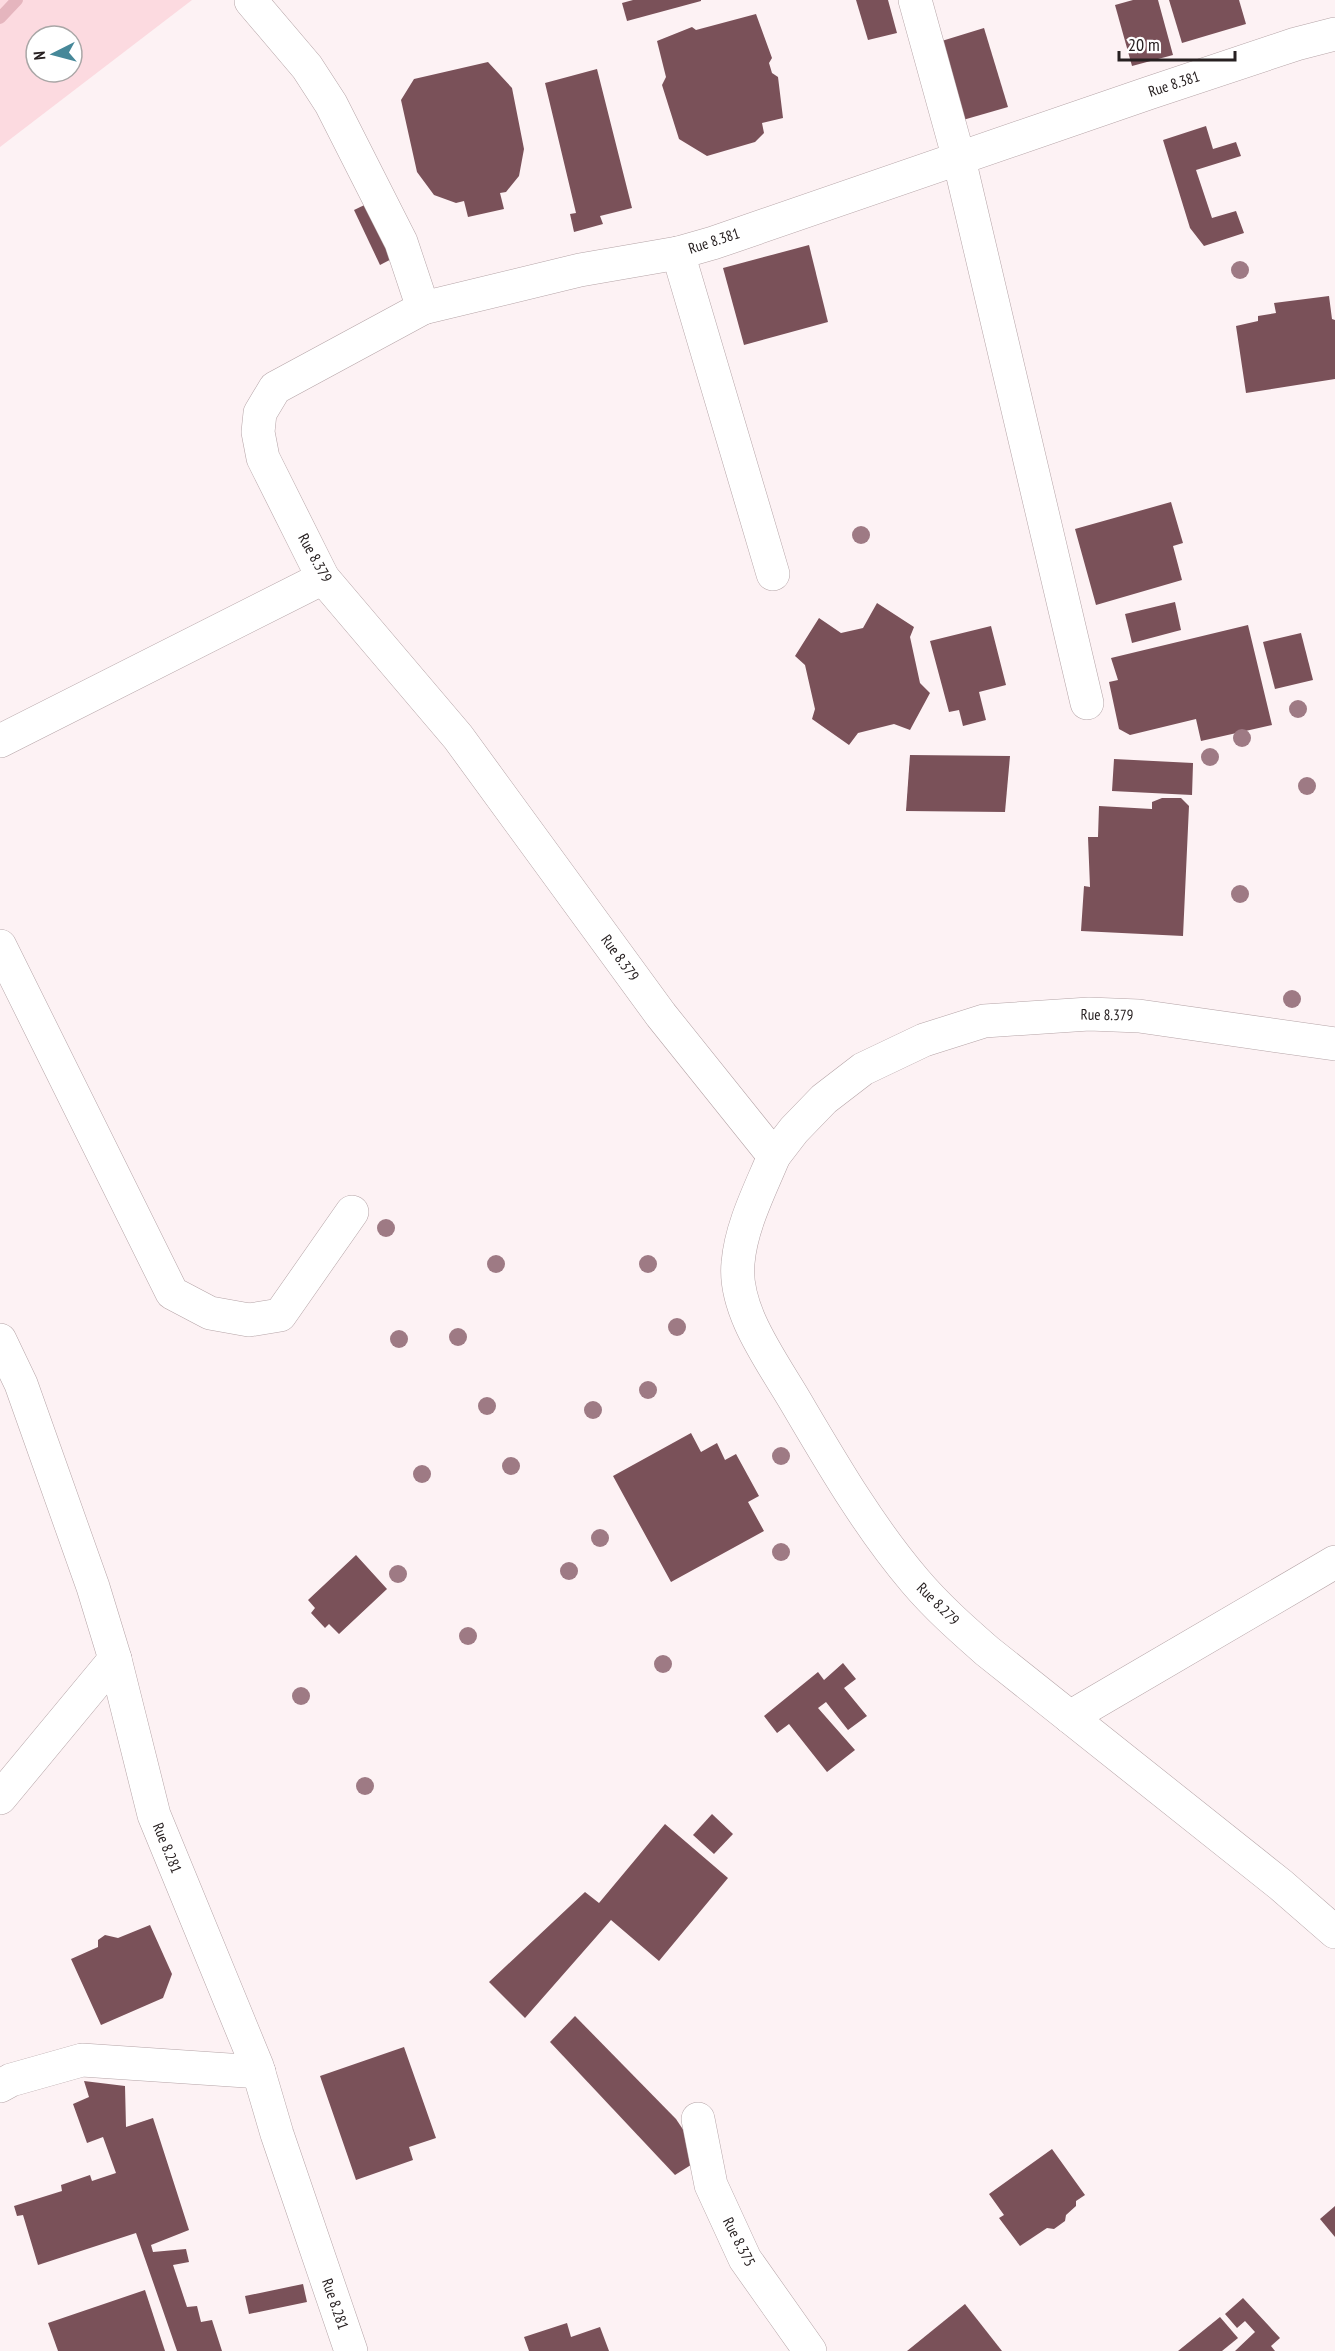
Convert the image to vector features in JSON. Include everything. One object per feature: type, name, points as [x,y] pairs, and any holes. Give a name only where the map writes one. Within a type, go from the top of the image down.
[{"type":"street","points":[[915,0],[959,159],[1087,703]]},
{"type":"street","points":[[251,1],[307,67],[331,104],[401,242],[423,308]]},
{"type":"street","name":"Rue 8.381","points":[[423,308],[580,270],[678,253],[1296,44],[1335,34]]},
{"type":"street","points":[[678,253],[773,574]]},
{"type":"street","name":"Rue 8.379","points":[[423,308],[275,388],[260,413],[258,432],[263,458],[323,578],[458,737],[661,1015],[774,1156],[794,1130],[824,1099],[863,1069],[924,1040],[984,1021],[1070,1015],[1139,1016],[1335,1044]]},
{"type":"street","points":[[0,741],[323,578]]},
{"type":"street","points":[[0,946],[172,1293],[210,1313],[249,1320],[280,1315],[352,1212]]},
{"type":"street","name":"Rue 8.279","points":[[774,1156],[749,1215],[737,1264],[741,1296],[754,1331],[849,1492],[915,1581],[944,1612],[987,1651],[1335,1932]]},
{"type":"street","name":"Rue 8.281","points":[[0,1340],[25,1395],[93,1587],[115,1659],[154,1815],[259,2072],[277,2134],[351,2351]]},
{"type":"street","points":[[1070,1717],[1335,1562]]},
{"type":"street","points":[[0,1798],[115,1659]]},
{"type":"street","points":[[0,2086],[10,2080],[82,2060],[259,2072]]},
{"type":"street","name":"Rue 8.375","points":[[698,2119],[711,2184],[745,2259],[810,2351]]},
{"type":"shaded area","points":[[0,0],[192,0],[84,83],[84,24],[24,24],[24,84],[82,84],[0,147]]},
{"type":"building","points":[[633,0],[701,1],[627,21],[622,3]]},
{"type":"building","points":[[856,0],[888,0],[897,33],[868,40]]},
{"type":"building","points":[[1133,0],[1158,0],[1173,55],[1132,66],[1115,5]]},
{"type":"building","points":[[1169,0],[1239,0],[1246,24],[1182,43]]},
{"type":"building","points":[[756,14],[772,58],[769,63],[772,73],[778,77],[783,118],[762,123],[764,133],[755,142],[707,156],[679,139],[662,85],[666,77],[657,41],[692,27],[696,30]]},
{"type":"building","points":[[984,28],[1008,107],[956,122],[932,44]]},
{"type":"building","points":[[488,62],[512,88],[524,149],[519,176],[506,192],[500,193],[504,209],[468,217],[464,201],[456,203],[434,195],[417,172],[401,100],[414,79]]},
{"type":"building","points":[[597,69],[632,208],[600,216],[603,224],[574,232],[570,214],[576,213],[545,83]]},
{"type":"building","points":[[1206,126],[1213,149],[1236,142],[1241,156],[1196,170],[1212,218],[1236,211],[1244,233],[1204,246],[1190,228],[1163,140]]},
{"type":"building","points":[[377,199],[403,253],[380,265],[354,210]]},
{"type":"building","points":[[809,245],[828,322],[744,345],[723,268]]},
{"type":"building","points":[[1329,296],[1332,319],[1335,320],[1335,379],[1246,393],[1236,326],[1258,321],[1258,316],[1276,313],[1274,303]]},
{"type":"building","points":[[1171,502],[1183,543],[1173,546],[1182,580],[1096,605],[1075,529]]},
{"type":"building","points":[[1175,602],[1181,630],[1132,643],[1125,614]]},
{"type":"building","points":[[877,603],[914,627],[910,637],[920,683],[930,693],[910,730],[894,724],[858,733],[849,745],[812,719],[815,709],[805,665],[795,656],[819,618],[841,633],[863,628]]},
{"type":"building","points":[[1248,625],[1272,725],[1201,741],[1196,719],[1130,735],[1119,729],[1109,682],[1118,680],[1111,658]]},
{"type":"building","points":[[991,626],[1006,685],[979,692],[986,720],[963,726],[959,710],[949,712],[930,641]]},
{"type":"building","points":[[1301,633],[1313,680],[1275,689],[1263,642]]},
{"type":"building","points":[[910,755],[1010,756],[1005,812],[906,811]]},
{"type":"building","points":[[1114,759],[1193,763],[1192,795],[1112,791]]},
{"type":"building","points":[[1162,798],[1181,798],[1189,806],[1183,936],[1081,931],[1084,886],[1090,887],[1088,837],[1098,837],[1099,806],[1152,809],[1152,802]]},
{"type":"building","points":[[691,1433],[701,1452],[717,1443],[725,1460],[736,1454],[759,1496],[748,1502],[764,1531],[671,1582],[613,1476]]},
{"type":"building","points":[[356,1555],[387,1589],[339,1634],[329,1624],[325,1628],[311,1613],[315,1608],[308,1600]]},
{"type":"building","points":[[843,1663],[856,1679],[844,1688],[867,1716],[848,1730],[826,1702],[818,1708],[855,1750],[827,1772],[789,1724],[777,1733],[764,1716],[818,1672],[824,1680]]},
{"type":"building","points":[[712,1814],[733,1834],[714,1854],[693,1835]]},
{"type":"building","points":[[665,1824],[728,1878],[659,1961],[611,1920],[525,2018],[489,1982],[585,1892],[599,1903]]},
{"type":"building","points":[[150,1925],[172,1974],[163,1998],[101,2025],[71,1959],[98,1947],[98,1940],[105,1935],[118,1938]]},
{"type":"building","points":[[575,2016],[676,2119],[702,2158],[675,2175],[550,2042]]},
{"type":"building","points":[[404,2047],[436,2138],[409,2147],[413,2160],[356,2180],[320,2076]]},
{"type":"building","points":[[84,2081],[125,2086],[126,2127],[153,2118],[189,2230],[151,2245],[153,2252],[186,2249],[189,2262],[173,2265],[187,2307],[197,2306],[201,2322],[212,2320],[222,2351],[177,2351],[136,2233],[38,2265],[23,2215],[17,2216],[14,2206],[62,2191],[61,2185],[90,2175],[92,2181],[116,2173],[103,2137],[87,2143],[73,2104],[89,2097]]},
{"type":"building","points":[[1052,2149],[1085,2195],[1076,2201],[1076,2206],[1066,2215],[1065,2221],[1054,2229],[1047,2228],[1020,2246],[999,2218],[1004,2215],[989,2194]]},
{"type":"building","points":[[1335,2206],[1335,2237],[1320,2219]]},
{"type":"building","points":[[303,2284],[307,2302],[249,2314],[245,2296]]},
{"type":"building","points":[[145,2290],[165,2351],[58,2351],[48,2323]]},
{"type":"building","points":[[1243,2298],[1280,2338],[1271,2346],[1275,2351],[1235,2351],[1255,2332],[1245,2321],[1237,2328],[1225,2314]]},
{"type":"building","points":[[965,2304],[1002,2351],[907,2351]]},
{"type":"building","points":[[1220,2317],[1238,2338],[1222,2351],[1178,2351]]},
{"type":"building","points":[[567,2323],[571,2337],[600,2327],[609,2351],[529,2351],[524,2337]]},
{"type":"waterway","points":[[0,18],[17,0]]}]
